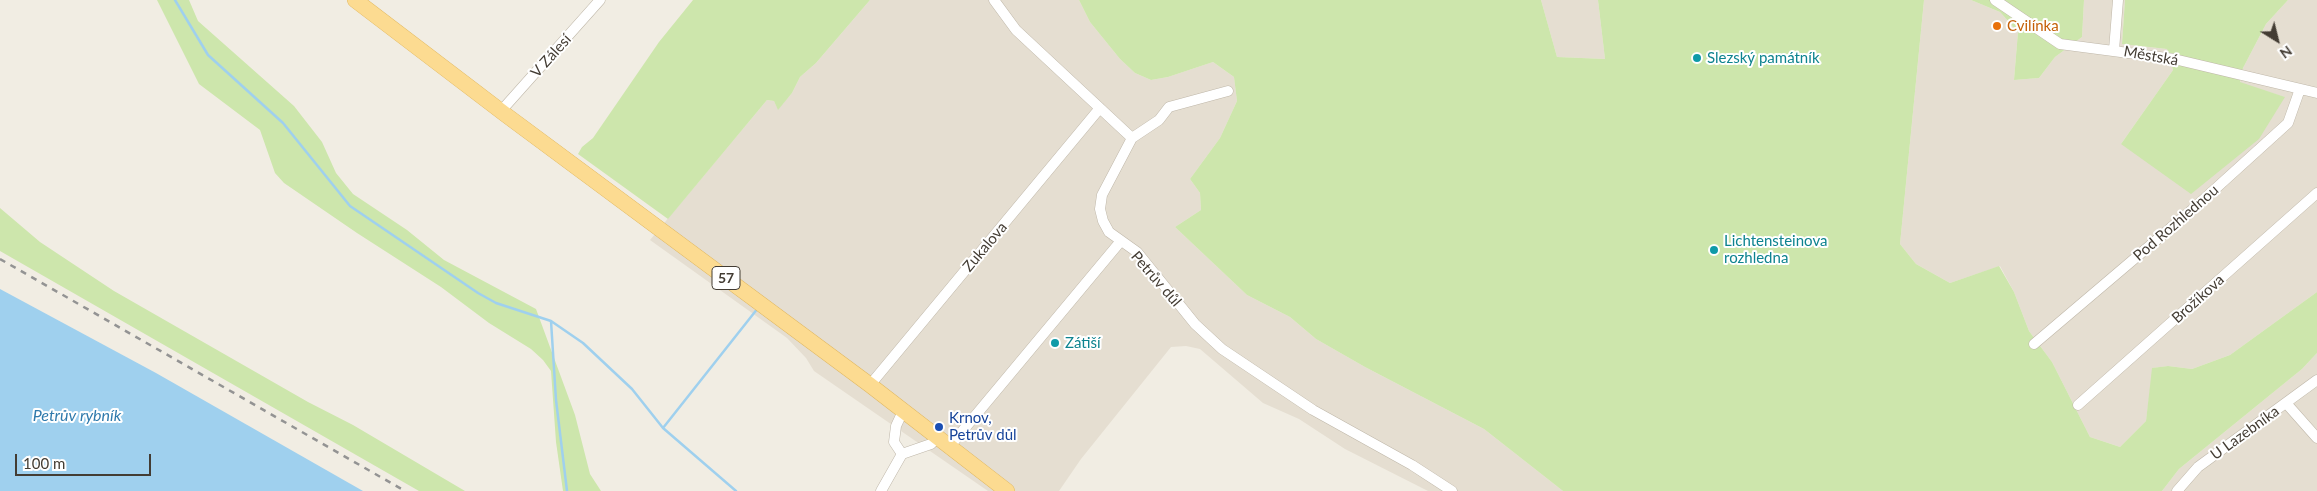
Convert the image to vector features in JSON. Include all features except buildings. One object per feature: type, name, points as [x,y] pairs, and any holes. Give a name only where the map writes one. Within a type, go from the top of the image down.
[{"type":"main road","name":"57","points":[[355,0],[870,385],[1007,491]]},
{"type":"street","name":"V Zálesí","points":[[501,111],[600,0]]},
{"type":"street","points":[[994,0],[1016,30],[1132,138],[1159,120],[1169,107],[1228,91]]},
{"type":"street","name":"Městská","points":[[1995,0],[2060,44],[2174,59],[2317,93]]},
{"type":"street","points":[[2114,50],[2118,0]]},
{"type":"street","name":"Pod Rozhlednou","points":[[2034,344],[2193,209],[2288,123],[2300,89]]},
{"type":"street","name":"Zukalova","points":[[870,385],[1100,108]]},
{"type":"street","name":"Petrův důl","points":[[1132,138],[1102,195],[1100,209],[1102,221],[1110,232],[1120,242],[1137,252],[1195,324],[1222,349],[1313,410],[1412,465],[1452,491]]},
{"type":"street","name":"Brožíkova","points":[[2078,405],[2317,193]]},
{"type":"street","points":[[950,446],[1120,242]]},
{"type":"street","name":"U Lazebníka","points":[[2177,491],[2198,467],[2317,380]]},
{"type":"street","points":[[2286,403],[2317,438]]},
{"type":"street","points":[[902,454],[894,442],[896,426],[903,410]]},
{"type":"street","points":[[882,491],[902,454],[931,444],[938,437]]},
{"type":"shaded area","points":[[870,0],[1079,0],[1090,22],[1120,59],[1135,73],[1151,80],[1168,77],[1213,62],[1234,77],[1237,101],[1220,138],[1190,179],[1200,193],[1201,210],[1175,227],[1247,295],[1290,317],[1316,339],[1365,367],[1484,429],[1563,491],[1428,491],[1345,449],[1299,419],[1263,403],[1200,349],[1186,346],[1171,347],[1081,459],[1059,491],[988,491],[814,371],[806,358],[787,338],[650,240],[767,100],[774,101],[778,109],[792,93],[800,77],[816,63]]},
{"type":"shaded area","points":[[1541,0],[1598,0],[1605,59],[1557,57]]},
{"type":"shaded area","points":[[1924,0],[1971,0],[2000,12],[2018,32],[2014,80],[2039,78],[2055,57],[2082,37],[2084,0],[2125,0],[2122,44],[2167,49],[2173,70],[2121,144],[2284,97],[2240,83],[2243,68],[2266,24],[2288,0],[2317,0],[2317,292],[2230,355],[2192,369],[2168,366],[2153,368],[2146,421],[2120,447],[2090,437],[2052,362],[2029,331],[2014,292],[2000,266],[1950,283],[1916,264],[1900,244]]},
{"type":"shaded area","points":[[2317,353],[2317,491],[2162,491],[2179,469],[2302,369]]},
{"type":"green space","points":[[157,0],[189,0],[198,21],[294,106],[322,142],[336,173],[353,194],[407,230],[444,260],[536,309],[575,415],[590,474],[601,491],[563,491],[556,442],[551,371],[543,360],[531,349],[489,323],[441,287],[284,183],[275,173],[260,130],[199,84]]},
{"type":"green space","points":[[693,0],[870,0],[816,63],[800,77],[792,93],[778,110],[774,101],[767,100],[668,219],[578,154],[582,147],[593,138],[659,42]]},
{"type":"green space","points":[[1079,0],[1541,0],[1557,57],[1605,59],[1598,0],[1924,0],[1900,244],[1916,264],[1950,283],[1999,266],[2014,292],[2029,331],[2052,362],[2090,437],[2120,447],[2146,421],[2152,368],[2168,366],[2192,369],[2230,355],[2317,292],[2317,353],[2302,369],[2179,469],[2162,491],[1563,491],[1484,429],[1365,367],[1316,339],[1290,317],[1247,295],[1175,227],[1201,210],[1200,193],[1190,179],[1220,138],[1237,101],[1234,77],[1213,62],[1168,77],[1151,80],[1135,73],[1120,59],[1090,22]]},
{"type":"green space","points":[[1971,0],[2084,0],[2082,37],[2055,57],[2039,78],[2014,80],[2018,32],[2000,12]]},
{"type":"green space","points":[[2125,0],[2288,0],[2266,24],[2243,68],[2240,82],[2285,97],[2259,139],[2191,194],[2121,144],[2173,70],[2167,49],[2122,44]]},
{"type":"green space","points":[[0,208],[40,242],[114,291],[308,402],[353,425],[465,491],[419,491],[0,251]]},
{"type":"water","name":"Petrův rybník","points":[[0,289],[156,373],[363,491],[0,491]]},
{"type":"waterway","points":[[175,0],[208,55],[283,123],[350,206],[478,293],[496,303],[551,321],[583,343],[632,389],[663,428],[736,491]]},
{"type":"waterway","points":[[663,428],[758,308]]},
{"type":"waterway","points":[[551,321],[556,400],[567,491]]},
{"type":"railway","points":[[0,259],[405,491]]},
{"type":"place","name":"Cvilínka","points":[[1997,26]]},
{"type":"place","name":"Slezský památník","points":[[1697,58]]},
{"type":"place","name":"Lichtensteinova rozhledna","points":[[1714,250]]},
{"type":"place","name":"Zátiší","points":[[1055,343]]},
{"type":"place","name":"Krnov, Petrův důl","points":[[939,427]]}]
